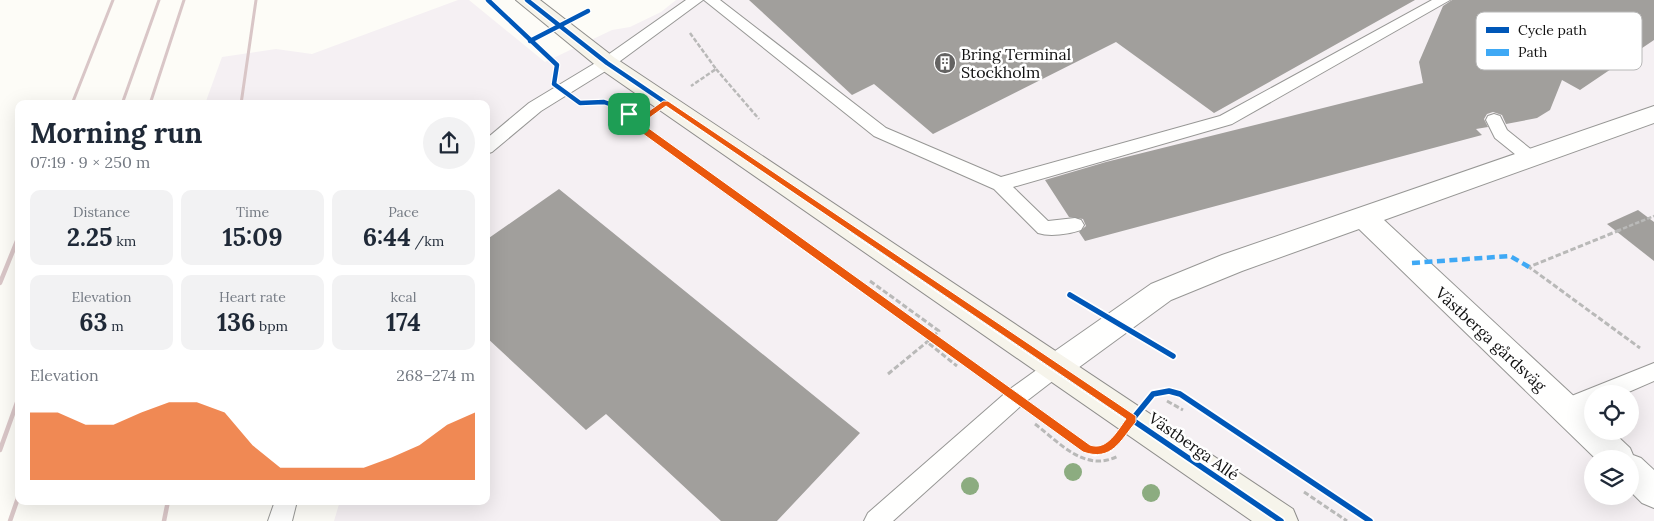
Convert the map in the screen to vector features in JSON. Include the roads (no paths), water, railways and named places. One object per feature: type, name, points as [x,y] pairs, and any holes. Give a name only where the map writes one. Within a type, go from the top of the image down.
[{"type":"street","name":"Västberga Allé","points":[[527,0],[607,64],[1281,521]]},
{"type":"street","points":[[1056,367],[1161,292],[1232,263],[1365,218],[1654,114]]},
{"type":"street","name":"Västberga gårdsväg","points":[[1365,218],[1610,450]]},
{"type":"street","points":[[1639,478],[1654,492]]},
{"type":"lane","points":[[490,145],[535,107],[607,64],[696,0]]},
{"type":"lane","points":[[711,0],[880,132],[1000,184],[1044,228],[1074,225]]},
{"type":"lane","points":[[1000,184],[1226,120],[1444,0]]},
{"type":"lane","points":[[1494,120],[1500,134],[1532,159]]},
{"type":"lane","points":[[876,521],[1012,400],[1056,367]]},
{"type":"lane","points":[[1623,385],[1654,372]]},
{"type":"lane","points":[[1566,408],[1584,400]]},
{"type":"lane","points":[[280,521],[285,505]]},
{"type":"railway","points":[[74,100],[113,0]]},
{"type":"railway","points":[[123,100],[159,0]]},
{"type":"railway","points":[[151,100],[184,0]]},
{"type":"railway","points":[[242,100],[256,0]]},
{"type":"railway","points":[[0,283],[15,246]]},
{"type":"railway","points":[[0,450],[15,408]]},
{"type":"railway","points":[[10,521],[16,505]]},
{"type":"railway","points":[[164,521],[167,505]]},
{"type":"place","name":"Bring Terminal Stockholm","points":[[945,63]]}]
